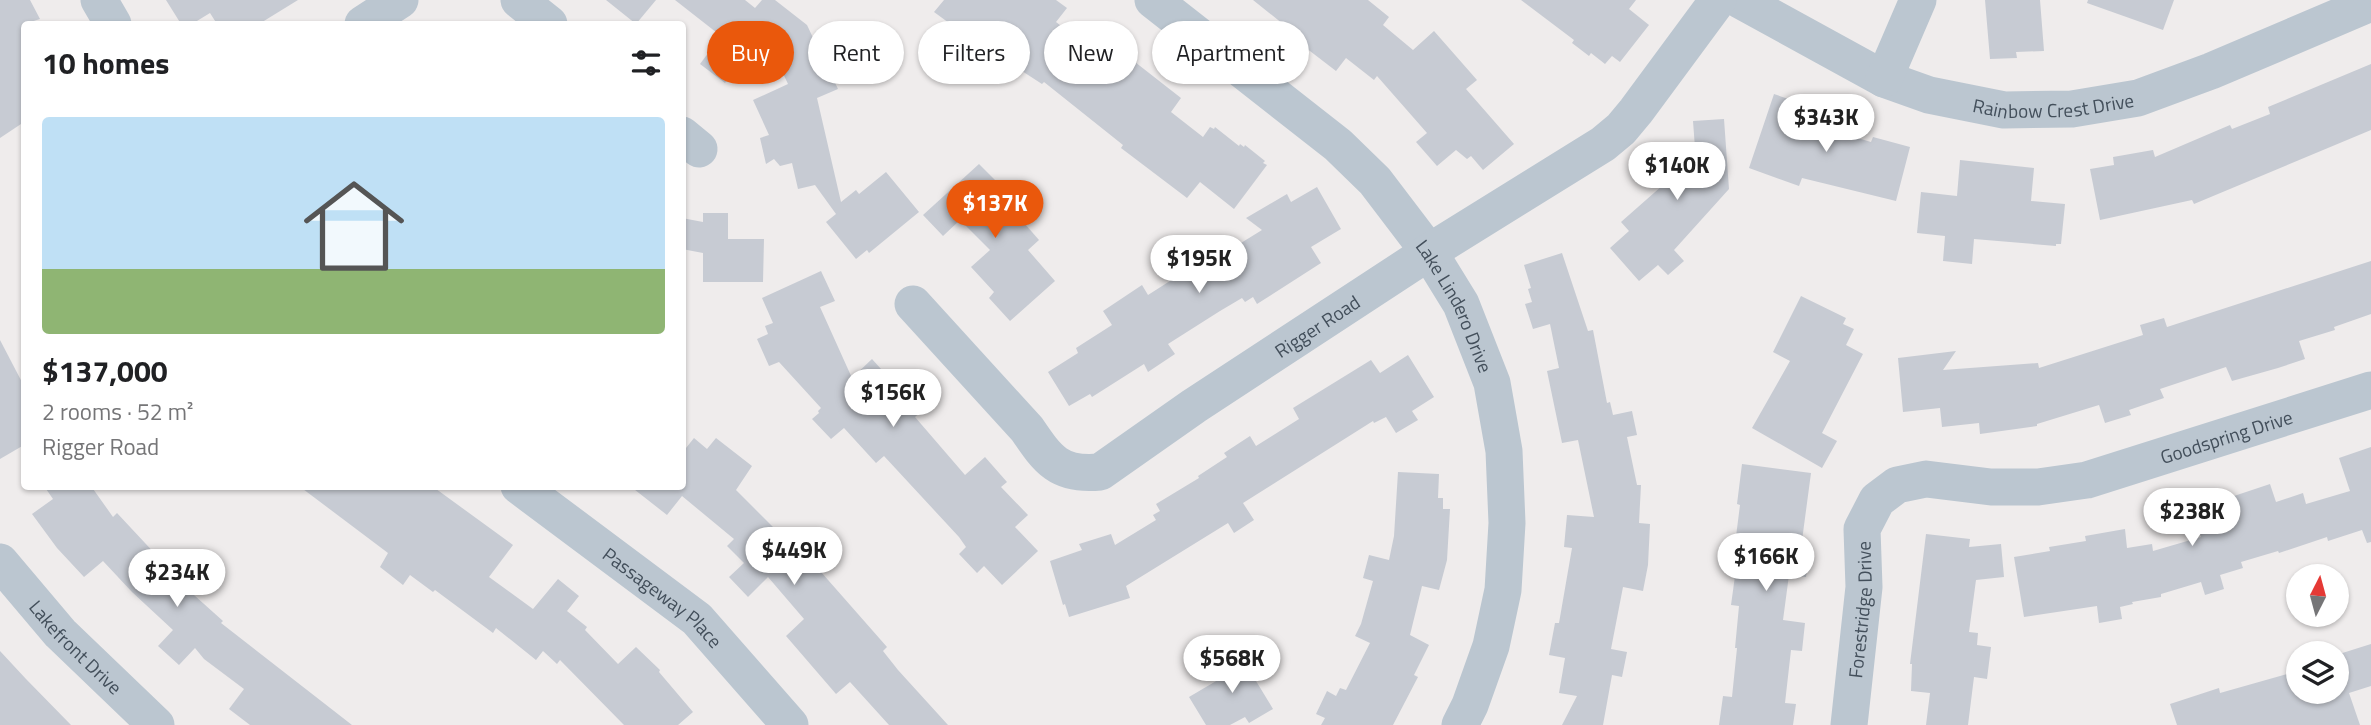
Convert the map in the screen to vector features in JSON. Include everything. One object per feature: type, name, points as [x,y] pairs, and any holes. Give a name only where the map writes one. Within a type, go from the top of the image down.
[{"type":"street","points":[[99,0],[111,21]]},
{"type":"street","points":[[368,21],[400,0]]},
{"type":"street","points":[[519,0],[545,21]]},
{"type":"street","name":"Lake Lindero Drive","points":[[1153,0],[1338,145],[1375,181],[1429,253],[1461,304],[1492,383],[1504,451],[1507,523],[1503,590],[1491,646],[1460,725]]},
{"type":"street","name":"Rigger Road","points":[[913,304],[1027,429],[1042,452],[1061,469],[1082,474],[1100,472],[1194,406],[1603,144],[1621,129],[1718,0]]},
{"type":"street","name":"Rainbow Crest Drive","points":[[1740,0],[1884,79],[1929,95],[2004,110],[2072,109],[2138,98],[2211,71],[2371,3]]},
{"type":"street","points":[[1884,79],[1918,0]]},
{"type":"street","name":"Goodspring Drive","points":[[1877,500],[1897,485],[1926,479],[1991,487],[2038,487],[2087,480],[2371,390]]},
{"type":"street","name":"Passageway Place","points":[[524,490],[696,619],[790,725]]},
{"type":"street","name":"Forestridge Drive","points":[[1849,725],[1864,587],[1861,529],[1877,500]]},
{"type":"street","name":"Lakefront Drive","points":[[0,562],[13,581],[60,633],[156,725]]},
{"type":"building","points":[[0,0],[30,0],[40,19],[21,21],[21,124],[0,138]]},
{"type":"building","points":[[166,0],[298,0],[264,21],[215,21],[210,13],[197,21],[179,21]]},
{"type":"building","points":[[606,0],[656,0],[638,21],[632,21]]},
{"type":"building","points":[[675,0],[745,0],[755,8],[762,0],[775,0],[807,25],[808,84],[836,84],[838,89],[817,98],[841,202],[856,190],[859,194],[886,172],[919,212],[869,253],[867,250],[856,259],[826,222],[836,214],[815,185],[798,189],[792,163],[780,166],[774,159],[766,164],[760,138],[769,135],[753,100],[788,84],[794,84],[794,21],[707,21],[707,25]]},
{"type":"building","points":[[944,0],[1056,0],[1067,8],[1057,21],[1044,21],[1042,84],[1030,76],[1030,21],[946,21],[934,12]]},
{"type":"building","points":[[1253,0],[1368,0],[1389,17],[1383,25],[1413,50],[1434,31],[1477,80],[1466,89],[1514,144],[1483,170],[1471,156],[1467,159],[1456,150],[1437,166],[1416,142],[1427,133],[1377,76],[1374,80],[1346,58],[1336,71],[1309,50],[1309,21],[1279,21]]},
{"type":"building","points":[[1521,0],[1636,0],[1629,9],[1649,25],[1620,62],[1612,56],[1605,64],[1591,53],[1589,56],[1572,43],[1574,40]]},
{"type":"building","points":[[1985,0],[2040,0],[2044,51],[2016,52],[2017,58],[1990,59]]},
{"type":"building","points":[[2088,0],[2174,0],[2163,30],[2087,3]]},
{"type":"building","points":[[707,55],[707,69],[700,64]]},
{"type":"building","points":[[1138,64],[1152,75],[1152,84],[1163,84],[1181,98],[1171,112],[1203,137],[1210,127],[1215,127],[1239,146],[1245,145],[1267,165],[1234,209],[1200,182],[1187,198],[1121,148],[1123,145],[1047,84],[1138,84]]},
{"type":"building","points":[[2371,64],[2371,130],[2194,204],[2192,200],[2100,220],[2090,169],[2114,165],[2113,157],[2153,150],[2155,157],[2230,125],[2232,129],[2270,114],[2268,107]]},
{"type":"building","points":[[1774,94],[1806,105],[1800,121],[1871,142],[1873,137],[1910,147],[1896,201],[1802,178],[1799,186],[1749,168]]},
{"type":"building","points":[[1724,119],[1729,189],[1674,250],[1684,261],[1668,275],[1658,265],[1639,281],[1610,248],[1629,231],[1621,222],[1663,185],[1660,157],[1674,156],[1673,150],[1695,148],[1693,121]]},
{"type":"building","points":[[1960,160],[2034,168],[2031,201],[2065,204],[2061,244],[2056,246],[1974,239],[1972,264],[1943,261],[1945,236],[1917,233],[1921,192],[1957,196]]},
{"type":"building","points":[[979,164],[1000,185],[996,189],[1020,214],[1018,216],[1039,240],[1028,250],[1055,281],[1010,321],[989,298],[994,292],[971,267],[990,250],[960,220],[943,236],[923,215]]},
{"type":"building","points":[[1317,187],[1341,229],[1311,247],[1321,263],[1257,304],[1253,297],[1245,302],[1242,298],[1220,311],[1168,344],[1175,354],[1148,372],[1144,364],[1092,397],[1090,394],[1069,406],[1048,372],[1078,353],[1076,348],[1112,325],[1103,311],[1142,285],[1148,295],[1195,265],[1190,259],[1208,248],[1215,259],[1262,230],[1246,218],[1287,194],[1291,202]]},
{"type":"building","points":[[703,213],[728,213],[728,239],[764,239],[763,282],[703,282],[703,253],[686,250],[686,219],[703,222]]},
{"type":"building","points":[[1562,253],[1588,331],[1593,330],[1607,403],[1610,402],[1613,415],[1632,411],[1637,435],[1627,437],[1637,485],[1641,485],[1639,523],[1650,524],[1648,565],[1643,591],[1623,587],[1611,649],[1627,652],[1622,677],[1612,675],[1603,725],[1562,725],[1577,696],[1559,693],[1565,658],[1549,655],[1555,623],[1559,623],[1572,548],[1564,547],[1567,515],[1594,517],[1578,440],[1562,443],[1547,371],[1559,368],[1550,324],[1533,329],[1525,304],[1532,302],[1524,265]]},
{"type":"building","points":[[2371,261],[2371,314],[2334,327],[2335,330],[2299,341],[2305,359],[2278,368],[2232,381],[2226,367],[2160,389],[2164,398],[2129,410],[2131,415],[2105,423],[2099,405],[2037,426],[1980,434],[1979,423],[1942,427],[1940,408],[1903,412],[1898,358],[1956,351],[1943,370],[2038,363],[2039,368],[2143,335],[2140,325],[2164,318],[2167,327]]},
{"type":"building","points":[[821,271],[835,301],[820,307],[852,378],[872,359],[899,389],[906,383],[927,406],[915,417],[965,475],[985,457],[1007,482],[1001,487],[1028,515],[1015,527],[1038,551],[1002,585],[984,566],[977,573],[959,554],[966,547],[959,537],[884,456],[876,463],[844,428],[831,439],[812,419],[821,408],[779,362],[769,366],[757,339],[768,334],[765,326],[773,323],[762,298]]},
{"type":"building","points":[[1801,296],[1846,318],[1843,324],[1854,329],[1846,345],[1863,354],[1822,433],[1837,441],[1822,468],[1752,428],[1790,361],[1773,352]]},
{"type":"building","points":[[0,340],[21,380],[21,447],[0,459]]},
{"type":"building","points":[[1408,355],[1434,397],[1412,411],[1418,420],[1396,433],[1386,417],[1374,423],[1373,421],[1243,503],[1254,520],[1234,533],[1228,523],[1126,586],[1130,598],[1069,617],[1050,561],[1082,550],[1079,544],[1111,534],[1115,545],[1156,520],[1153,515],[1160,511],[1156,504],[1227,457],[1224,453],[1250,436],[1256,446],[1299,419],[1293,408],[1371,360],[1380,373]]},
{"type":"building","points":[[694,438],[707,449],[716,438],[752,466],[736,490],[812,566],[814,564],[887,647],[883,651],[898,670],[948,725],[889,725],[850,682],[836,694],[786,636],[804,619],[768,577],[748,597],[729,577],[744,563],[727,546],[734,539],[682,496],[667,515],[635,490],[686,490],[686,448]]},
{"type":"building","points":[[2371,447],[2371,542],[2367,543],[2362,530],[2328,541],[2327,537],[2241,562],[2243,568],[2220,575],[2224,589],[2205,595],[2201,582],[2161,594],[2161,597],[2132,602],[2133,604],[2120,607],[2122,619],[2099,623],[2097,606],[2024,617],[2014,557],[2050,551],[2049,547],[2086,541],[2085,536],[2125,529],[2127,548],[2152,544],[2153,551],[2201,537],[2191,504],[2221,495],[2222,500],[2270,484],[2276,502],[2303,493],[2306,504],[2350,491],[2339,458]]},
{"type":"building","points":[[1742,464],[1811,473],[1801,548],[1810,549],[1806,577],[1789,575],[1783,620],[1805,623],[1802,651],[1791,650],[1785,703],[1796,704],[1793,725],[1719,725],[1723,696],[1732,697],[1737,648],[1739,606],[1731,605],[1735,576],[1731,576]]},
{"type":"building","points":[[1398,472],[1439,474],[1438,498],[1443,498],[1443,509],[1450,509],[1447,560],[1439,590],[1422,586],[1410,635],[1429,645],[1414,675],[1418,677],[1393,725],[1321,725],[1325,718],[1316,714],[1327,691],[1336,696],[1340,688],[1346,690],[1370,643],[1355,636],[1373,581],[1363,578],[1369,555],[1389,560],[1394,536]]},
{"type":"building","points":[[47,490],[94,490],[113,517],[117,513],[159,558],[156,561],[223,621],[221,623],[352,725],[250,725],[229,709],[244,689],[204,659],[195,648],[179,665],[158,646],[173,630],[103,561],[84,577],[57,548],[32,514],[53,499]]},
{"type":"building","points":[[304,490],[437,490],[513,545],[489,577],[533,609],[558,579],[579,596],[567,611],[587,627],[585,630],[618,664],[636,647],[660,670],[693,712],[678,725],[624,725],[560,660],[557,664],[543,651],[536,660],[496,628],[493,633],[410,575],[403,585],[380,567],[388,553]]},
{"type":"building","points":[[1926,534],[1970,539],[1969,547],[2001,544],[2004,577],[1976,580],[1969,632],[1978,633],[1977,645],[1991,647],[1987,679],[1974,677],[1968,725],[1926,725],[1930,693],[1911,691],[1910,664]]},
{"type":"building","points":[[2371,644],[2371,686],[2349,693],[2349,651]]},
{"type":"building","points":[[0,651],[26,679],[71,725],[0,725]]},
{"type":"building","points":[[1237,654],[1241,660],[1252,661],[1262,678],[1256,681],[1273,709],[1249,723],[1245,717],[1230,725],[1206,725],[1189,697],[1223,677],[1216,666]]},
{"type":"building","points":[[2286,674],[2286,704],[2349,704],[2349,693],[2360,725],[2177,725],[2170,704],[2219,688],[2220,693]]}]
